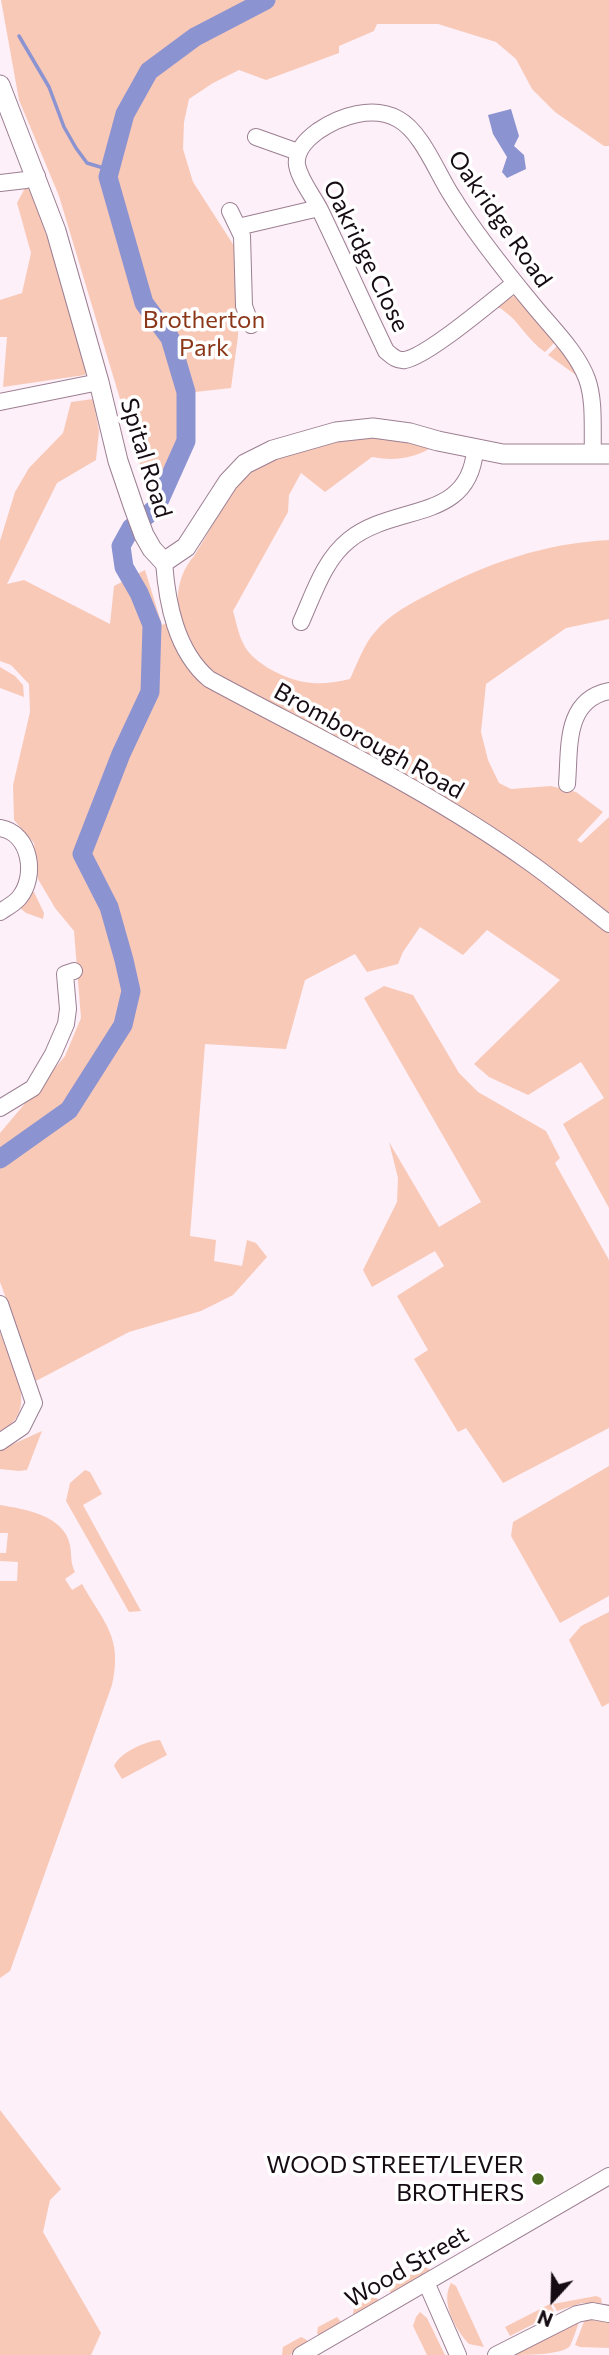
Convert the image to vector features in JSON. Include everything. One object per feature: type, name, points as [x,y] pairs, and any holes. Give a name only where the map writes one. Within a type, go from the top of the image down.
[{"type":"main road","name":"Spital Road","points":[[0,85],[56,231],[99,382],[118,461],[134,508],[144,535],[164,562],[186,547],[239,470],[252,459],[272,450],[336,432],[373,428],[410,433],[475,450],[503,454],[601,453]]},
{"type":"street","name":"Oakridge Road","points":[[298,152],[306,141],[336,120],[354,114],[384,114],[397,118],[418,137],[452,198],[486,247],[565,343],[587,379],[601,453]]},
{"type":"street","points":[[261,143],[298,152]]},
{"type":"street","name":"Oakridge Close","points":[[298,152],[300,174],[319,208],[386,351],[395,359],[402,361],[414,357],[438,342],[515,283]]},
{"type":"street","points":[[0,183],[37,176]]},
{"type":"street","points":[[238,228],[319,208]]},
{"type":"street","points":[[230,211],[242,236],[244,306],[251,325]]},
{"type":"street","points":[[0,402],[99,382]]},
{"type":"street","points":[[300,613],[336,551],[367,527],[442,503],[453,496],[470,476],[475,450]]},
{"type":"street","name":"Bromborough Road","points":[[164,562],[166,588],[173,618],[189,658],[209,679],[404,784],[469,823],[529,862],[609,924]]},
{"type":"street","points":[[567,784],[570,729],[577,712],[590,698],[609,691]]},
{"type":"street","points":[[0,828],[16,835],[24,845],[29,867],[27,881],[19,898],[0,912]]},
{"type":"street","points":[[0,1108],[33,1088],[41,1061],[66,1024],[68,1009],[65,974],[74,971]]},
{"type":"street","points":[[0,1304],[34,1402],[22,1427],[0,1442]]},
{"type":"street","name":"Wood Street","points":[[301,2355],[609,2176]]},
{"type":"street","points":[[426,2282],[458,2355]]},
{"type":"street","points":[[496,2355],[570,2316],[592,2311],[609,2314]]},
{"type":"green space","name":"Brotherton Park","points":[[1,0],[609,0],[609,146],[604,146],[555,112],[532,89],[516,59],[496,42],[438,24],[377,24],[374,31],[339,46],[339,53],[266,80],[239,70],[189,99],[184,122],[183,149],[193,182],[238,252],[238,336],[231,388],[186,393],[186,441],[159,500],[151,502],[59,196],[19,100]]},
{"type":"green space","points":[[25,188],[31,190],[34,195],[87,366],[85,375],[3,387],[7,337],[0,337],[0,300],[22,293],[31,253],[17,203]]},
{"type":"green space","points":[[515,296],[521,299],[556,341],[545,352],[509,315],[500,308],[493,309]]},
{"type":"green space","points":[[559,344],[572,361],[584,390],[576,375],[548,355]]},
{"type":"green space","points":[[93,399],[99,431],[96,460],[57,483],[7,584],[24,580],[110,624],[114,586],[145,570],[162,625],[179,618],[178,593],[185,570],[219,513],[241,482],[258,467],[288,454],[358,439],[393,440],[429,449],[402,458],[372,457],[325,492],[301,473],[289,495],[288,512],[233,611],[243,643],[254,658],[273,670],[303,682],[322,683],[350,679],[367,642],[388,619],[452,582],[517,556],[562,545],[609,540],[609,619],[566,628],[486,684],[481,732],[488,760],[499,783],[511,789],[551,786],[576,792],[603,812],[577,840],[581,843],[609,817],[609,1208],[563,1124],[604,1098],[581,1062],[528,1095],[489,1077],[474,1064],[560,980],[487,930],[463,955],[420,927],[398,964],[367,972],[355,954],[305,980],[286,1049],[205,1044],[190,1236],[216,1240],[214,1261],[242,1266],[247,1240],[256,1243],[267,1257],[233,1295],[201,1311],[129,1332],[36,1381],[0,1282],[0,1133],[65,1056],[81,1018],[74,931],[55,908],[38,879],[34,843],[14,820],[13,785],[30,712],[29,684],[11,665],[0,661],[0,541],[15,492],[29,468],[63,433],[71,402]]},
{"type":"green space","points":[[0,667],[15,676],[23,685],[24,697],[0,688]]},
{"type":"green space","points":[[31,892],[34,892],[44,913],[43,919],[20,908]]},
{"type":"green space","points":[[384,986],[413,995],[459,1073],[478,1092],[546,1131],[560,1158],[555,1163],[609,1260],[609,1428],[503,1483],[466,1428],[458,1432],[414,1359],[428,1350],[397,1296],[444,1266],[435,1251],[372,1287],[363,1270],[397,1202],[398,1178],[389,1142],[439,1227],[481,1202],[364,998]]},
{"type":"green space","points":[[0,1332],[16,1372],[21,1400],[13,1423],[0,1431]]},
{"type":"green space","points":[[42,1431],[27,1470],[0,1469],[0,1450]]},
{"type":"green space","points":[[609,1466],[609,1596],[560,1623],[511,1536],[513,1522]]},
{"type":"green space","points":[[85,1470],[90,1472],[102,1494],[83,1505],[141,1611],[129,1612],[66,1501],[70,1483]]},
{"type":"green space","points":[[0,1505],[42,1515],[52,1520],[66,1535],[75,1572],[65,1579],[72,1590],[82,1584],[104,1620],[113,1642],[115,1668],[112,1685],[10,1971],[0,1978],[0,1581],[17,1581],[18,1562],[0,1561],[0,1553],[6,1553],[8,1533],[0,1533]]},
{"type":"green space","points":[[609,1612],[609,1703],[602,1707],[569,1640],[581,1626]]},
{"type":"green space","points":[[160,1740],[167,1755],[122,1779],[114,1766],[117,1761],[134,1748]]},
{"type":"green space","points":[[0,2110],[61,2189],[50,2200],[43,2232],[101,2333],[91,2355],[0,2355]]},
{"type":"green space","points":[[425,2267],[432,2271],[392,2294],[390,2292],[390,2286]]},
{"type":"green space","points":[[451,2283],[456,2286],[484,2347],[469,2344],[454,2323],[447,2298]]},
{"type":"green space","points":[[373,2296],[378,2302],[356,2315],[353,2314],[354,2307]]},
{"type":"green space","points":[[596,2296],[601,2298],[602,2303],[582,2303],[557,2311],[553,2304]]},
{"type":"green space","points":[[550,2304],[555,2313],[510,2336],[505,2327]]},
{"type":"green space","points":[[420,2312],[427,2318],[445,2355],[427,2355],[413,2326]]},
{"type":"green space","points":[[337,2317],[342,2323],[322,2336],[317,2334],[318,2327]]},
{"type":"green space","points":[[580,2319],[570,2346],[566,2349],[543,2354],[510,2355]]},
{"type":"green space","points":[[585,2319],[609,2322],[609,2348],[575,2345]]},
{"type":"green space","points":[[301,2337],[307,2340],[306,2346],[290,2355],[282,2355],[283,2347]]},
{"type":"water","points":[[511,109],[519,136],[514,146],[524,155],[526,169],[507,178],[502,172],[507,157],[493,134],[488,115]]},
{"type":"waterway","points":[[0,1159],[69,1110],[123,1025],[131,991],[109,907],[82,854],[121,754],[150,692],[152,625],[139,593],[124,567],[121,546],[131,528],[156,508],[186,441],[186,392],[170,338],[144,303],[108,177],[125,114],[149,71],[195,37],[266,0]]},
{"type":"waterway","points":[[19,36],[49,87],[64,127],[76,148],[87,163],[110,170]]},
{"type":"place","name":"WOOD STREET/LEVER BROTHERS","points":[[538,2179]]}]
